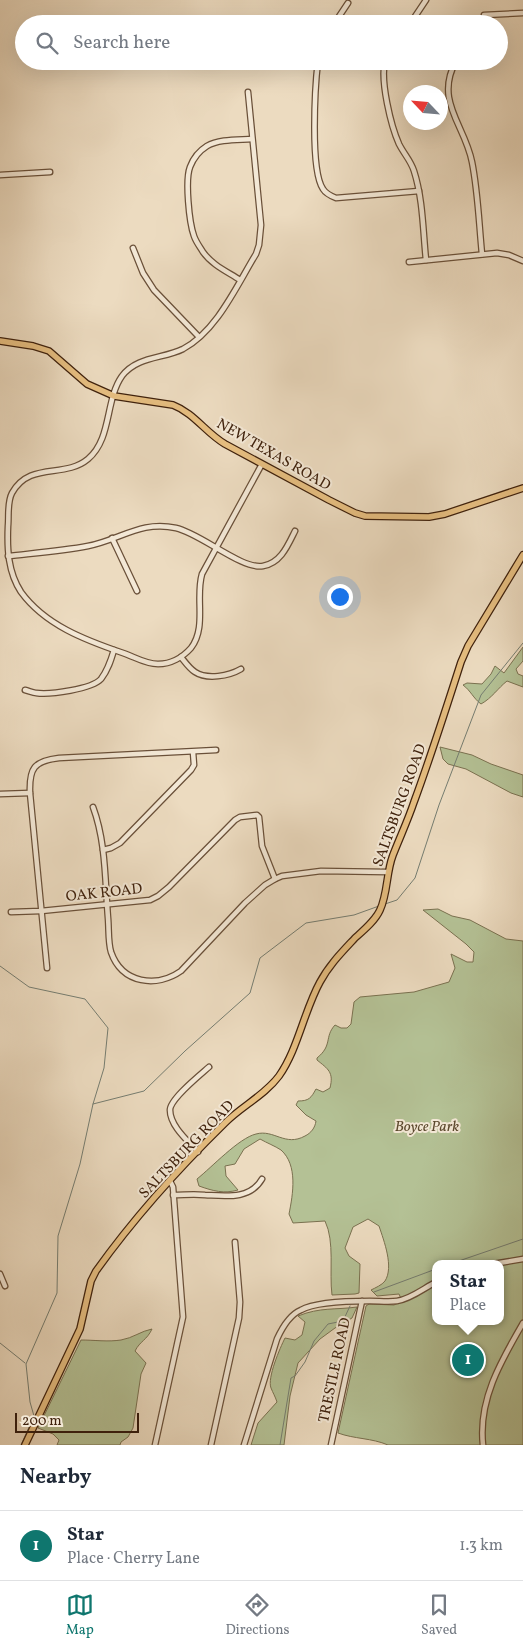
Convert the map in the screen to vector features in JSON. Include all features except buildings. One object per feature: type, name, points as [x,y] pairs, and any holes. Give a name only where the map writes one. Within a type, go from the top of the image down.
[{"type":"main road","name":"NEW TEXAS ROAD","points":[[0,341],[33,346],[49,351],[87,384],[114,396],[173,405],[180,408],[192,416],[218,440],[354,513],[365,516],[429,517],[445,514],[523,488]]},
{"type":"main road","name":"SALTSBURG ROAD","points":[[25,1444],[80,1329],[91,1280],[96,1271],[144,1209],[170,1181],[226,1122],[268,1088],[280,1075],[313,996],[325,973],[343,951],[370,924],[380,909],[383,902],[387,872],[427,767],[468,646],[523,555]]},
{"type":"street","points":[[416,15],[426,0]]},
{"type":"street","points":[[340,15],[348,3]]},
{"type":"street","points":[[484,15],[523,13]]},
{"type":"street","points":[[317,70],[314,113],[318,175],[323,189],[329,195],[336,198],[419,191]]},
{"type":"street","points":[[383,70],[384,84],[391,119],[400,147],[413,166],[419,191],[426,260]]},
{"type":"street","points":[[453,70],[447,85],[448,96],[471,159],[482,254]]},
{"type":"street","points":[[248,92],[261,225],[256,254],[215,320],[199,337],[183,349],[136,363],[121,378],[103,434],[93,454],[72,468],[30,475],[19,483],[12,493],[9,503],[8,556],[14,580],[43,616],[89,641],[145,662],[169,663],[181,657],[191,648],[199,628],[200,582],[216,547],[262,464]]},
{"type":"street","points":[[240,280],[215,264],[205,255],[194,237],[187,180],[195,158],[208,146],[216,143],[252,139]]},
{"type":"street","points":[[0,175],[50,172]]},
{"type":"street","points":[[133,248],[142,272],[154,290],[199,337]]},
{"type":"street","points":[[410,262],[482,254],[503,254],[523,261]]},
{"type":"street","points":[[8,556],[88,546],[137,529],[159,526],[185,530],[250,565],[262,566],[275,561],[280,556],[295,531]]},
{"type":"street","points":[[112,538],[137,591]]},
{"type":"street","points":[[25,690],[37,693],[78,689],[92,685],[101,679],[109,666],[114,650]]},
{"type":"street","points":[[181,657],[194,671],[203,675],[231,674],[241,669]]},
{"type":"street","points":[[47,968],[30,793],[30,776],[32,771],[45,760],[216,750]]},
{"type":"street","points":[[103,850],[120,843],[182,780],[193,767],[194,752]]},
{"type":"street","points":[[0,794],[30,793]]},
{"type":"street","points":[[93,807],[103,850],[111,951],[121,969],[132,977],[152,982],[168,979],[181,971],[265,885],[282,876],[321,872],[387,872]]},
{"type":"street","name":"OAK ROAD","points":[[11,912],[41,911],[150,900],[158,896],[180,877],[240,817],[257,815],[259,817],[262,846],[276,879]]},
{"type":"street","points":[[198,1152],[177,1127],[170,1110],[178,1096],[208,1067]]},
{"type":"street","points":[[173,1195],[228,1196],[247,1192],[258,1185],[262,1179]]},
{"type":"street","points":[[155,1445],[183,1317],[173,1186],[170,1181]]},
{"type":"street","points":[[211,1445],[239,1318],[240,1302],[235,1242]]},
{"type":"street","points":[[504,1262],[523,1259]]},
{"type":"street","points":[[0,1274],[5,1286]]},
{"type":"street","points":[[244,1445],[277,1339],[284,1325],[296,1313],[310,1306],[362,1301],[397,1301],[432,1284]]},
{"type":"street","name":"TRESTLE ROAD","points":[[331,1445],[362,1301]]},
{"type":"street","points":[[483,1445],[482,1416],[494,1376],[523,1323]]},
{"type":"green space","points":[[523,647],[523,661],[516,669],[518,674],[523,676],[523,687],[507,681],[481,704],[463,685],[467,683],[482,684],[495,666],[504,673]]},
{"type":"green space","points":[[440,747],[472,755],[523,775],[523,797],[511,793],[466,769],[448,764],[443,759]]},
{"type":"green space","name":"Boyce Park","points":[[438,909],[452,916],[470,920],[506,939],[523,941],[523,1445],[388,1445],[338,1433],[366,1306],[369,1304],[394,1305],[402,1301],[399,1294],[377,1296],[371,1290],[385,1281],[389,1269],[379,1226],[368,1219],[353,1227],[345,1248],[349,1256],[360,1264],[359,1293],[332,1295],[331,1248],[328,1229],[325,1221],[293,1223],[289,1214],[293,1189],[292,1172],[286,1156],[281,1150],[260,1139],[244,1149],[235,1164],[225,1166],[226,1176],[238,1190],[223,1192],[209,1189],[199,1186],[197,1179],[234,1147],[256,1134],[268,1134],[291,1140],[298,1139],[311,1132],[316,1121],[306,1115],[296,1105],[298,1101],[305,1100],[313,1095],[316,1089],[323,1092],[330,1088],[331,1074],[317,1058],[325,1049],[330,1033],[335,1025],[347,1028],[351,1024],[354,1002],[360,997],[414,992],[449,982],[455,968],[451,954],[467,962],[473,962],[474,952],[423,910]]},
{"type":"green space","points":[[357,1307],[352,1318],[320,1339],[298,1363],[290,1396],[284,1445],[251,1445],[258,1423],[277,1402],[270,1383],[275,1363],[285,1338],[295,1340],[302,1335],[305,1322],[298,1316],[321,1310]]},
{"type":"green space","points":[[152,1329],[135,1351],[146,1363],[141,1374],[133,1428],[120,1445],[57,1445],[59,1440],[53,1434],[38,1428],[81,1340],[121,1340]]},
{"type":"waterway","points":[[385,904],[397,900],[415,878],[439,805],[481,695],[523,643]]},
{"type":"waterway","points":[[93,1104],[144,1091],[185,1051],[250,993],[260,958],[306,923],[354,915],[379,906]]},
{"type":"waterway","points":[[0,966],[29,987],[85,999],[108,1028],[104,1068],[93,1104],[80,1164],[58,1236],[57,1293],[26,1364],[30,1402],[34,1416],[21,1445]]},
{"type":"waterway","points":[[462,1260],[523,1239]]},
{"type":"waterway","points":[[374,1292],[432,1270]]},
{"type":"waterway","points":[[280,1445],[291,1378],[295,1376],[305,1362],[314,1341],[328,1324],[343,1321],[350,1306]]},
{"type":"waterway","points":[[0,1343],[25,1363]]},
{"type":"place","name":"Star","points":[[468,1360]]}]
